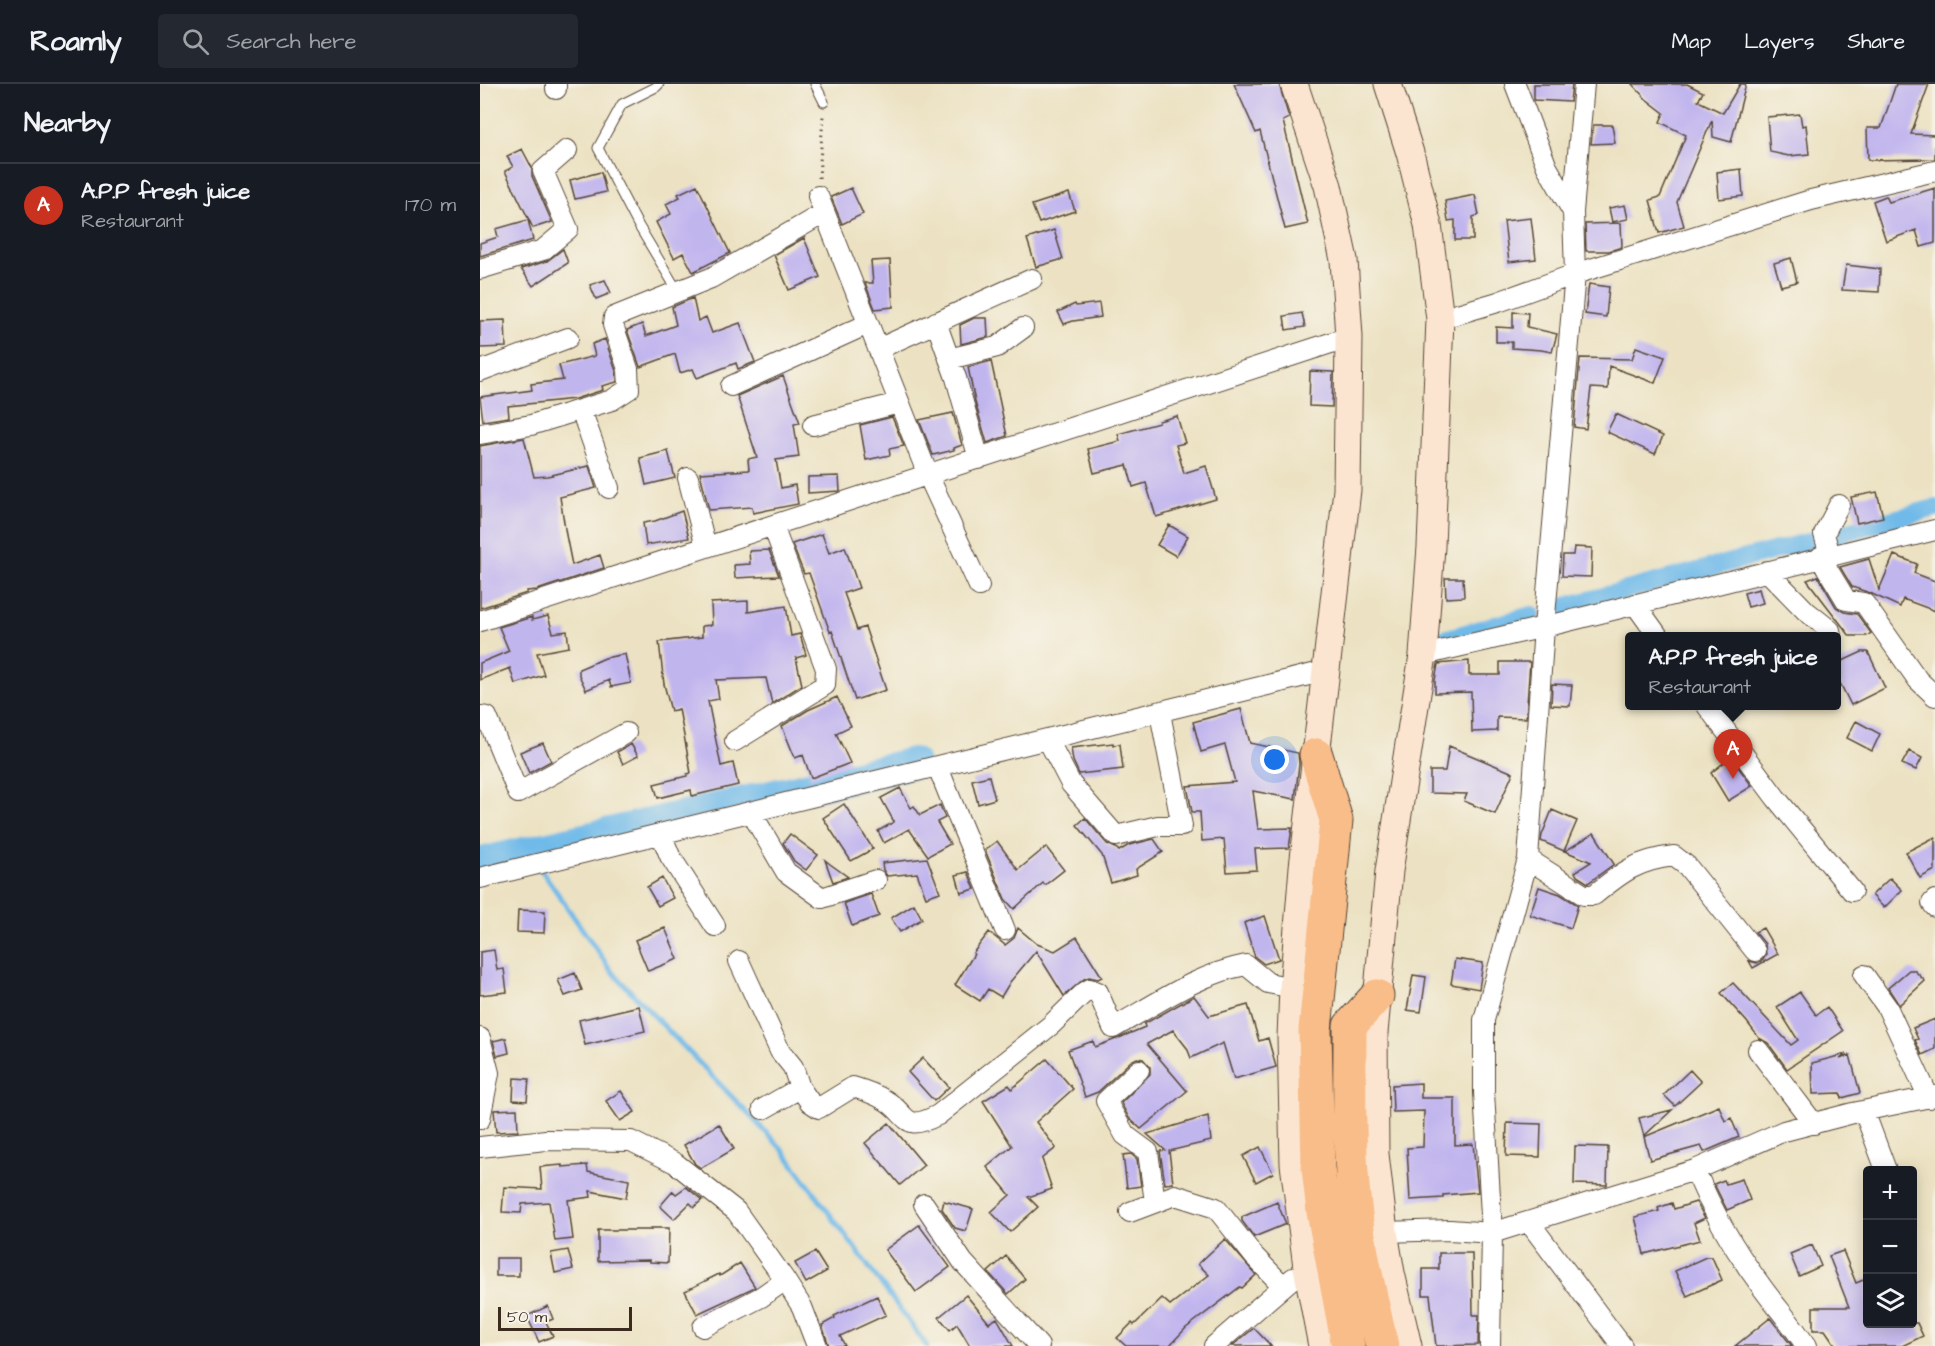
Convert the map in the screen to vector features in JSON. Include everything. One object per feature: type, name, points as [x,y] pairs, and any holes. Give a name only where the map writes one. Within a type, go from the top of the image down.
[{"type":"highway","points":[[1316,755],[1336,820],[1315,1030],[1318,1145],[1323,1212],[1348,1346]]},
{"type":"highway","points":[[1377,996],[1350,1026],[1351,1162],[1355,1208],[1382,1346]]},
{"type":"street","points":[[1294,84],[1330,196],[1344,260],[1349,337],[1347,490],[1303,867],[1293,988],[1294,1164],[1307,1267],[1322,1346]]},
{"type":"street","points":[[1388,84],[1410,153],[1428,225],[1440,319],[1431,547],[1423,655],[1389,871],[1374,1033],[1375,1154],[1391,1273],[1408,1346]]},
{"type":"street","points":[[1515,84],[1547,167],[1573,212]]},
{"type":"street","points":[[1490,1346],[1492,1233],[1484,1020],[1528,859],[1544,627],[1575,274],[1573,212],[1584,84]]},
{"type":"street","points":[[480,269],[543,250],[568,229],[543,171],[567,150]]},
{"type":"street","points":[[1440,319],[1811,200],[1935,171]]},
{"type":"street","points":[[480,434],[531,425],[581,410],[612,400],[629,389],[628,369],[613,325],[614,317],[711,278],[821,204],[928,475],[979,586]]},
{"type":"street","points":[[878,349],[1032,279]]},
{"type":"street","points":[[936,322],[950,359],[979,459]]},
{"type":"street","points":[[731,386],[868,324]]},
{"type":"street","points":[[950,359],[997,347],[1023,328]]},
{"type":"street","points":[[480,621],[1349,337]]},
{"type":"street","points":[[480,371],[568,338]]},
{"type":"street","points":[[813,425],[899,403]]},
{"type":"street","points":[[581,410],[609,488]]},
{"type":"street","points":[[688,478],[706,547]]},
{"type":"street","points":[[1839,505],[1825,547],[1846,600],[1864,603],[1918,680],[1935,696]]},
{"type":"street","points":[[735,741],[825,684],[826,669],[773,526]]},
{"type":"street","points":[[1423,655],[1767,571],[1825,547],[1935,530]]},
{"type":"street","points":[[1767,571],[1830,632]]},
{"type":"street","points":[[1635,604],[1655,632]]},
{"type":"street","points":[[480,879],[1325,671]]},
{"type":"street","points":[[1711,710],[1776,798],[1852,891]]},
{"type":"street","points":[[1048,740],[1071,784],[1116,836],[1158,826],[1182,826],[1160,713]]},
{"type":"street","points":[[480,716],[488,717],[518,793],[627,733]]},
{"type":"street","points":[[938,767],[1005,930]]},
{"type":"street","points":[[752,812],[786,872],[822,898],[876,880]]},
{"type":"street","points":[[661,834],[670,856],[715,926]]},
{"type":"street","points":[[1528,859],[1584,895],[1594,895],[1622,872],[1655,859],[1674,856],[1687,866],[1755,951]]},
{"type":"street","points":[[1935,900],[1932,903],[1935,907]]},
{"type":"street","points":[[739,961],[780,1051],[793,1067],[800,1088],[810,1102],[819,1108],[853,1087],[885,1100],[908,1121],[922,1124],[938,1115],[1051,1025],[1090,989],[1098,992],[1113,1028],[1194,983],[1226,969],[1246,965],[1268,983],[1293,988]]},
{"type":"street","points":[[1384,1232],[1450,1230],[1492,1233],[1695,1170],[1784,1131],[1932,1097],[1887,1007],[1864,975]]},
{"type":"street","points":[[480,1038],[489,1073],[480,1119]]},
{"type":"street","points":[[1758,1050],[1814,1124]]},
{"type":"street","points":[[1139,1070],[1106,1101],[1125,1135],[1148,1152],[1155,1202]]},
{"type":"street","points":[[763,1109],[800,1088]]},
{"type":"street","points":[[1864,1112],[1884,1166]]},
{"type":"street","points":[[480,1147],[546,1140],[631,1141],[675,1163],[736,1211],[802,1307],[817,1346]]},
{"type":"street","points":[[1695,1170],[1731,1241],[1760,1285],[1785,1315],[1803,1344]]},
{"type":"street","points":[[1130,1212],[1175,1195],[1216,1208],[1254,1256],[1283,1286]]},
{"type":"street","points":[[924,1204],[963,1262],[1040,1346]]},
{"type":"street","points":[[1529,1222],[1622,1346]]},
{"type":"street","points":[[1214,1346],[1307,1267]]},
{"type":"street","points":[[703,1327],[761,1297],[785,1280]]},
{"type":"lane","points":[[658,84],[622,104],[598,148],[637,223],[677,290]]},
{"type":"lane","points":[[815,84],[824,102]]},
{"type":"path","points":[[821,204],[824,102]]},
{"type":"building","points":[[1234,84],[1279,84],[1289,118],[1283,121],[1308,224],[1285,229],[1260,131],[1256,133]]},
{"type":"building","points":[[1534,84],[1572,84],[1570,102],[1534,100]]},
{"type":"building","points":[[1632,84],[1687,84],[1703,92],[1698,101],[1723,113],[1740,84],[1746,84],[1731,142],[1713,137],[1712,120],[1677,202],[1684,226],[1659,233],[1650,200],[1660,197],[1686,135],[1660,122],[1664,113]]},
{"type":"building","points":[[1896,84],[1929,84],[1911,134],[1935,135],[1935,159],[1868,160],[1867,128],[1881,128]]},
{"type":"building","points":[[1800,114],[1802,126],[1806,125],[1809,154],[1789,156],[1770,152],[1767,117]]},
{"type":"building","points":[[1593,125],[1612,125],[1615,143],[1591,144]]},
{"type":"building","points":[[522,149],[532,168],[532,176],[552,222],[533,228],[505,171],[513,167],[507,156]]},
{"type":"building","points":[[1741,169],[1743,196],[1719,199],[1717,172]]},
{"type":"building","points":[[601,172],[606,192],[575,199],[570,180]]},
{"type":"building","points":[[697,185],[730,253],[693,272],[683,253],[674,258],[656,222],[671,214],[666,204],[680,197],[678,194]]},
{"type":"building","points":[[851,188],[863,214],[842,224],[831,197]]},
{"type":"building","points":[[1935,188],[1935,243],[1921,247],[1916,230],[1886,241],[1873,201],[1886,196],[1889,202]]},
{"type":"building","points":[[1069,193],[1075,211],[1039,223],[1032,205]]},
{"type":"building","points":[[1475,195],[1479,215],[1473,217],[1473,240],[1455,240],[1455,220],[1448,221],[1445,201]]},
{"type":"building","points":[[1625,205],[1628,219],[1612,222],[1609,208]]},
{"type":"building","points":[[1531,218],[1536,259],[1509,262],[1504,221]]},
{"type":"building","points":[[528,220],[533,240],[480,256],[480,243],[498,237],[496,229]]},
{"type":"building","points":[[1621,223],[1622,247],[1609,251],[1586,251],[1585,224]]},
{"type":"building","points":[[1054,230],[1063,259],[1036,267],[1027,239]]},
{"type":"building","points":[[804,238],[820,277],[789,290],[774,255]]},
{"type":"building","points":[[563,249],[568,263],[533,286],[521,269],[547,261]]},
{"type":"building","points":[[1791,258],[1797,282],[1781,286],[1774,263]]},
{"type":"building","points":[[890,260],[893,307],[875,309],[865,283],[873,283],[871,261]]},
{"type":"building","points":[[1846,265],[1880,269],[1879,292],[1842,290]]},
{"type":"building","points":[[605,280],[611,293],[596,299],[590,285]]},
{"type":"building","points":[[1589,284],[1609,287],[1606,317],[1585,314]]},
{"type":"building","points":[[693,298],[698,321],[706,317],[712,333],[740,323],[755,362],[738,369],[736,363],[697,378],[693,369],[680,373],[675,354],[640,367],[627,330],[642,324],[646,336],[676,325],[672,307]]},
{"type":"building","points":[[1099,303],[1101,317],[1064,324],[1058,312],[1075,304],[1076,306]]},
{"type":"building","points":[[1513,312],[1528,313],[1527,327],[1557,334],[1552,352],[1512,348],[1512,342],[1496,342],[1496,327],[1513,328]]},
{"type":"building","points":[[1302,313],[1305,327],[1286,330],[1284,316]]},
{"type":"building","points":[[974,318],[987,318],[988,337],[961,344],[960,325]]},
{"type":"building","points":[[505,320],[506,347],[480,348],[480,321]]},
{"type":"building","points":[[605,339],[616,371],[617,382],[602,386],[603,390],[575,399],[508,406],[509,417],[483,421],[480,397],[532,390],[531,384],[563,380],[559,365],[595,356],[592,344]]},
{"type":"building","points":[[1636,347],[1665,357],[1655,383],[1609,366],[1608,389],[1591,388],[1586,429],[1574,427],[1580,358],[1632,359]]},
{"type":"building","points":[[991,361],[1007,436],[987,443],[968,367]]},
{"type":"building","points":[[1310,371],[1333,372],[1332,407],[1309,406]]},
{"type":"building","points":[[783,376],[800,423],[794,424],[799,457],[776,460],[781,488],[795,485],[798,504],[753,513],[752,507],[709,510],[700,473],[749,470],[748,459],[757,457],[737,396]]},
{"type":"building","points":[[953,413],[962,445],[954,450],[933,455],[919,420]]},
{"type":"building","points":[[1616,414],[1663,436],[1655,454],[1607,432]]},
{"type":"building","points":[[1177,416],[1185,443],[1176,445],[1184,473],[1206,466],[1216,499],[1156,517],[1146,483],[1133,487],[1127,465],[1094,473],[1088,449],[1120,441],[1118,434]]},
{"type":"building","points":[[892,417],[904,446],[889,449],[890,455],[866,460],[860,425]]},
{"type":"building","points":[[524,438],[534,477],[589,466],[596,488],[560,497],[572,565],[600,555],[604,568],[480,608],[480,446]]},
{"type":"building","points":[[668,451],[675,478],[646,485],[640,458]]},
{"type":"building","points":[[839,476],[840,491],[808,493],[808,477]]},
{"type":"building","points":[[1877,492],[1883,517],[1857,523],[1851,497]]},
{"type":"building","points":[[682,511],[689,538],[646,545],[643,523]]},
{"type":"building","points":[[1169,525],[1188,536],[1176,556],[1157,545]]},
{"type":"building","points":[[822,534],[829,553],[845,547],[859,588],[844,593],[857,630],[865,627],[886,690],[855,700],[832,631],[830,632],[809,573],[804,574],[792,544]]},
{"type":"building","points":[[1574,547],[1592,548],[1591,577],[1562,576],[1563,555],[1573,555]]},
{"type":"building","points":[[769,550],[779,576],[735,578],[734,565],[750,564],[749,551]]},
{"type":"building","points":[[1894,555],[1917,564],[1914,573],[1935,581],[1935,611],[1903,599],[1900,607],[1852,587],[1840,567],[1869,559],[1879,590]]},
{"type":"building","points":[[1818,576],[1836,607],[1844,612],[1857,614],[1871,633],[1867,636],[1850,636],[1807,580]]},
{"type":"building","points":[[1445,578],[1463,578],[1464,597],[1446,598]]},
{"type":"building","points":[[1759,589],[1763,603],[1748,607],[1744,593]]},
{"type":"building","points":[[748,601],[748,612],[786,606],[791,636],[800,634],[806,655],[796,658],[802,685],[772,704],[766,678],[716,680],[719,699],[708,701],[721,766],[733,763],[738,785],[692,796],[691,790],[658,798],[654,784],[691,773],[679,709],[671,711],[664,684],[659,642],[702,637],[702,626],[712,625],[711,603]]},
{"type":"building","points":[[548,616],[553,633],[567,631],[569,647],[537,653],[544,675],[515,684],[510,668],[480,680],[480,663],[509,651],[499,627],[532,617],[532,620]]},
{"type":"building","points":[[1862,652],[1868,652],[1885,688],[1851,705],[1841,685],[1841,662]]},
{"type":"building","points":[[625,654],[631,683],[611,687],[609,680],[586,690],[579,675],[579,669],[605,658]]},
{"type":"building","points":[[1469,661],[1469,675],[1500,675],[1500,662],[1530,662],[1526,718],[1497,717],[1497,731],[1472,732],[1471,692],[1435,693],[1438,664]]},
{"type":"building","points":[[1552,684],[1572,685],[1570,706],[1551,705]]},
{"type":"building","points":[[837,697],[851,726],[836,733],[850,763],[811,778],[803,755],[795,758],[782,726],[808,710]]},
{"type":"building","points":[[1241,709],[1250,743],[1298,753],[1299,764],[1295,799],[1253,791],[1258,829],[1292,828],[1289,848],[1255,849],[1257,870],[1227,872],[1224,839],[1202,841],[1200,812],[1192,812],[1187,786],[1235,782],[1225,745],[1201,752],[1193,722]]},
{"type":"building","points":[[1856,721],[1880,734],[1872,751],[1847,738]]},
{"type":"building","points":[[543,743],[551,761],[529,773],[520,752]]},
{"type":"building","points":[[1113,743],[1113,745],[1120,744],[1123,769],[1079,774],[1073,761],[1071,748]]},
{"type":"building","points":[[631,744],[638,756],[623,764],[617,752]]},
{"type":"building","points":[[1449,746],[1513,773],[1495,814],[1464,801],[1467,794],[1430,793],[1430,771],[1445,771]]},
{"type":"building","points":[[1909,751],[1922,758],[1916,770],[1902,764]]},
{"type":"building","points":[[1731,757],[1752,786],[1728,801],[1711,773]]},
{"type":"building","points":[[989,776],[995,799],[978,804],[972,780]]},
{"type":"building","points":[[900,788],[911,808],[914,806],[920,815],[940,805],[945,818],[937,822],[950,844],[928,856],[909,829],[884,843],[878,831],[894,822],[881,798]]},
{"type":"building","points":[[844,804],[873,849],[851,861],[823,818]]},
{"type":"building","points":[[1552,810],[1577,821],[1564,851],[1541,841]]},
{"type":"building","points":[[1085,818],[1107,844],[1119,851],[1129,845],[1154,839],[1163,852],[1136,869],[1137,875],[1111,883],[1102,855],[1077,825]]},
{"type":"building","points":[[1594,833],[1614,864],[1588,883],[1575,872],[1591,862],[1565,851]]},
{"type":"building","points":[[790,834],[818,855],[806,870],[794,861],[783,843]]},
{"type":"building","points":[[1935,837],[1935,870],[1920,878],[1906,852]]},
{"type":"building","points":[[997,841],[1018,870],[1046,847],[1064,870],[1045,885],[1043,883],[1014,909],[1005,899],[985,850]]},
{"type":"building","points":[[927,858],[940,892],[926,897],[917,873],[887,876],[883,870],[882,863]]},
{"type":"building","points":[[825,860],[830,864],[848,877],[833,882]]},
{"type":"building","points":[[968,872],[975,889],[961,893],[956,875]]},
{"type":"building","points":[[662,878],[673,898],[658,906],[647,887]]},
{"type":"building","points":[[1890,878],[1902,890],[1884,908],[1872,895]]},
{"type":"building","points":[[1539,887],[1560,894],[1578,905],[1571,928],[1530,915]]},
{"type":"building","points":[[871,894],[879,916],[852,926],[844,903]]},
{"type":"building","points":[[914,904],[922,919],[900,932],[891,918]]},
{"type":"building","points":[[518,910],[545,911],[544,933],[517,932]]},
{"type":"building","points":[[1265,916],[1279,959],[1264,964],[1255,957],[1244,923]]},
{"type":"building","points":[[665,928],[678,959],[648,971],[635,940]]},
{"type":"building","points":[[1018,928],[1037,944],[1055,951],[1077,937],[1102,977],[1084,979],[1064,996],[1036,951],[1010,982],[1001,997],[988,989],[980,1001],[955,985],[973,953],[989,932],[1005,945],[1014,938]]},
{"type":"building","points":[[1763,928],[1778,954],[1753,968],[1749,961],[1757,963],[1766,955],[1765,944],[1755,932]]},
{"type":"building","points":[[494,950],[497,970],[504,969],[507,992],[480,995],[480,952]]},
{"type":"building","points":[[1455,959],[1483,963],[1479,989],[1451,984]]},
{"type":"building","points":[[1909,970],[1914,970],[1925,981],[1899,1005],[1888,988]]},
{"type":"building","points":[[575,973],[582,990],[565,996],[558,980]]},
{"type":"building","points":[[1413,975],[1426,977],[1421,1012],[1407,1010]]},
{"type":"building","points":[[1733,983],[1791,1045],[1798,1040],[1777,1007],[1800,992],[1816,1015],[1827,1007],[1843,1031],[1787,1069],[1768,1043],[1759,1038],[1721,993]]},
{"type":"building","points":[[1194,996],[1209,1016],[1248,1005],[1259,1041],[1268,1038],[1276,1067],[1234,1079],[1223,1043],[1191,1058],[1187,1048],[1173,1030],[1147,1044],[1187,1091],[1141,1129],[1129,1118],[1121,1103],[1150,1074],[1150,1067],[1143,1059],[1137,1058],[1131,1061],[1098,1092],[1085,1097],[1068,1050],[1093,1041],[1095,1047],[1145,1027],[1144,1024]]},
{"type":"building","points":[[639,1006],[645,1031],[585,1045],[579,1020]]},
{"type":"building","points":[[1935,1019],[1935,1049],[1922,1055],[1915,1040],[1918,1039],[1913,1028]]},
{"type":"building","points":[[506,1038],[509,1053],[497,1056],[493,1041]]},
{"type":"building","points":[[1846,1054],[1840,1059],[1850,1055],[1860,1093],[1842,1098],[1840,1093],[1813,1094],[1812,1063]]},
{"type":"building","points":[[923,1058],[949,1087],[934,1101],[908,1072]]},
{"type":"building","points":[[1047,1059],[1073,1089],[1036,1122],[1056,1148],[1042,1159],[1052,1189],[1028,1197],[1038,1207],[1010,1232],[991,1212],[1010,1195],[987,1167],[1012,1146],[983,1101],[1009,1085],[1012,1089]]},
{"type":"building","points":[[1690,1070],[1701,1082],[1675,1106],[1664,1095]]},
{"type":"building","points":[[514,1078],[529,1079],[527,1101],[513,1100]]},
{"type":"building","points":[[1421,1083],[1421,1098],[1455,1098],[1455,1145],[1473,1144],[1478,1192],[1443,1195],[1443,1198],[1410,1200],[1407,1148],[1423,1147],[1424,1111],[1393,1112],[1392,1085]]},
{"type":"building","points":[[621,1091],[635,1112],[620,1121],[606,1101]]},
{"type":"building","points":[[1719,1106],[1725,1121],[1731,1118],[1739,1137],[1704,1152],[1701,1146],[1650,1160],[1644,1137]]},
{"type":"building","points":[[517,1109],[518,1131],[496,1132],[494,1110]]},
{"type":"building","points":[[1672,1110],[1644,1136],[1639,1118]]},
{"type":"building","points":[[1208,1116],[1211,1141],[1169,1151],[1173,1183],[1165,1184],[1160,1151],[1165,1150],[1147,1134]]},
{"type":"building","points":[[889,1123],[924,1165],[900,1185],[865,1143]]},
{"type":"building","points":[[1507,1123],[1541,1124],[1540,1157],[1506,1156]]},
{"type":"building","points":[[719,1124],[734,1149],[701,1168],[695,1164],[684,1145]]},
{"type":"building","points":[[1575,1146],[1608,1147],[1607,1185],[1574,1184]]},
{"type":"building","points":[[1260,1147],[1273,1173],[1256,1182],[1243,1156]]},
{"type":"building","points":[[1131,1154],[1137,1159],[1141,1186],[1127,1188],[1123,1155]]},
{"type":"building","points":[[562,1165],[562,1167],[587,1165],[588,1172],[629,1180],[626,1198],[590,1191],[591,1197],[568,1200],[573,1239],[555,1241],[549,1202],[522,1204],[521,1213],[502,1212],[504,1187],[542,1189],[540,1167]]},
{"type":"building","points":[[1742,1179],[1750,1200],[1727,1210],[1714,1184],[1724,1180],[1726,1184]]},
{"type":"building","points":[[686,1187],[702,1200],[694,1207],[690,1203],[674,1219],[660,1206],[673,1191],[676,1194]]},
{"type":"building","points":[[944,1201],[973,1209],[966,1231],[955,1228],[942,1209]]},
{"type":"building","points":[[1277,1202],[1286,1224],[1254,1237],[1242,1221],[1242,1217]]},
{"type":"building","points":[[1696,1202],[1705,1218],[1694,1223],[1700,1240],[1644,1254],[1635,1217],[1659,1211],[1658,1208],[1672,1203],[1674,1209]]},
{"type":"building","points":[[919,1225],[950,1267],[916,1292],[885,1250]]},
{"type":"building","points":[[651,1228],[669,1228],[668,1263],[650,1262],[650,1260],[598,1261],[598,1230],[651,1230]]},
{"type":"building","points":[[1225,1239],[1256,1275],[1242,1288],[1240,1287],[1186,1328],[1169,1346],[1126,1346],[1117,1338],[1162,1298],[1170,1305],[1209,1275],[1198,1264]]},
{"type":"building","points":[[1812,1245],[1821,1266],[1799,1276],[1790,1254]]},
{"type":"building","points":[[568,1250],[573,1269],[555,1273],[551,1253]]},
{"type":"building","points":[[1843,1251],[1856,1283],[1863,1280],[1863,1328],[1917,1328],[1917,1323],[1923,1336],[1902,1346],[1836,1346],[1825,1330],[1813,1330],[1813,1307],[1849,1307],[1829,1256]]},
{"type":"building","points":[[815,1252],[827,1271],[806,1283],[795,1263]]},
{"type":"building","points":[[1439,1253],[1472,1253],[1473,1315],[1479,1315],[1478,1345],[1436,1346],[1430,1295],[1423,1295],[1423,1269],[1439,1269]]},
{"type":"building","points":[[1006,1256],[1025,1279],[1008,1294],[988,1272]]},
{"type":"building","points":[[1706,1257],[1712,1257],[1722,1280],[1687,1296],[1675,1271]]},
{"type":"building","points":[[496,1258],[519,1258],[519,1276],[496,1276]]},
{"type":"building","points":[[740,1263],[755,1287],[697,1314],[685,1291],[719,1274],[720,1276]]},
{"type":"building","points":[[966,1295],[989,1323],[997,1318],[1013,1346],[970,1346],[957,1324],[950,1330],[939,1317]]},
{"type":"building","points":[[877,1296],[886,1315],[840,1336],[845,1346],[829,1346],[822,1325],[835,1318],[834,1316]]},
{"type":"building","points":[[548,1306],[553,1319],[546,1322],[553,1336],[539,1342],[527,1316]]},
{"type":"building","points":[[1770,1318],[1792,1346],[1735,1346]]},
{"type":"building","points":[[1254,1328],[1271,1346],[1232,1346]]},
{"type":"waterway","points":[[1555,609],[1935,508]]},
{"type":"waterway","points":[[1433,642],[1532,615]]},
{"type":"waterway","points":[[480,863],[913,763]]},
{"type":"waterway","points":[[523,852],[530,856]]},
{"type":"waterway","points":[[540,868],[612,972],[782,1149],[927,1346]]},
{"type":"place","name":"A.P.P fresh juice","points":[[1733,779]]}]
